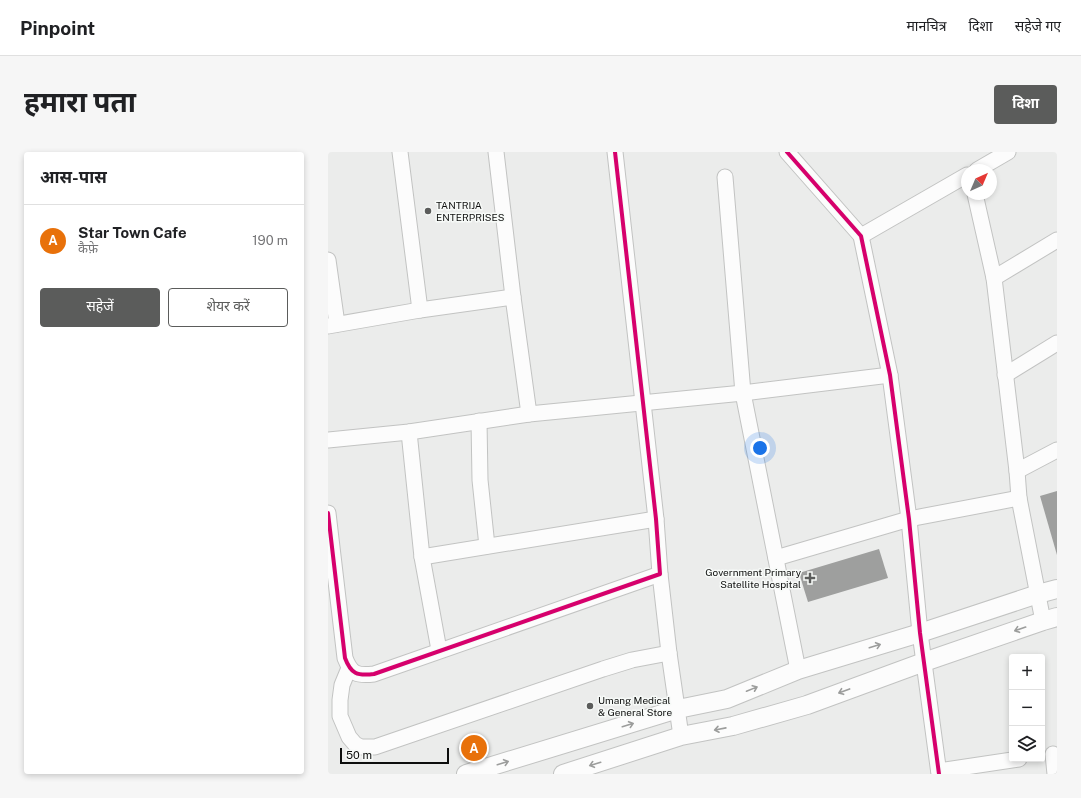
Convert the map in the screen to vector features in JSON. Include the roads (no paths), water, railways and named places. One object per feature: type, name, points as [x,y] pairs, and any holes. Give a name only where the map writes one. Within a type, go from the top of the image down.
[{"type":"street","points":[[400,152],[420,310]]},
{"type":"street","points":[[615,152],[656,519],[660,574],[669,653],[681,736]]},
{"type":"street","points":[[987,164],[1008,152]]},
{"type":"street","points":[[499,153],[513,297],[529,414]]},
{"type":"street","points":[[790,153],[861,236],[890,375],[909,519],[920,632],[939,772],[1009,761]]},
{"type":"street","points":[[725,177],[743,393],[798,670]]},
{"type":"street","points":[[861,236],[961,179]]},
{"type":"street","points":[[562,774],[681,736],[732,726],[807,704],[1050,619],[1038,594],[1019,498],[994,278],[976,200]]},
{"type":"street","points":[[994,278],[1057,240]]},
{"type":"street","points":[[328,260],[333,325],[420,310],[513,297]]},
{"type":"street","points":[[1005,374],[1057,343]]},
{"type":"street","points":[[328,440],[409,432],[529,414],[743,393],[890,375]]},
{"type":"street","points":[[479,421],[480,480],[487,546]]},
{"type":"street","points":[[409,432],[422,557],[439,650]]},
{"type":"street","points":[[1017,471],[1057,450]]},
{"type":"street","points":[[776,558],[909,519],[1019,498]]},
{"type":"street","points":[[328,513],[331,567],[345,658],[349,668],[355,673],[364,675],[374,674],[439,650],[660,574]]},
{"type":"street","points":[[422,557],[656,519]]},
{"type":"street","points":[[466,774],[678,709],[727,699],[798,670],[1057,589]]},
{"type":"street","points":[[349,668],[342,685],[340,716],[348,736],[355,744],[361,747],[375,747],[610,667],[632,660],[669,653]]},
{"type":"street","points":[[1050,754],[1055,774]]},
{"type":"place","name":"TANTRIJA ENTERPRISES","points":[[428,211]]},
{"type":"place","name":"Government Primary Satellite Hospital","points":[[810,578]]},
{"type":"place","name":"Umang Medical & General Store","points":[[590,706]]},
{"type":"place","name":"Star Town Cafe","points":[[474,748]]}]
